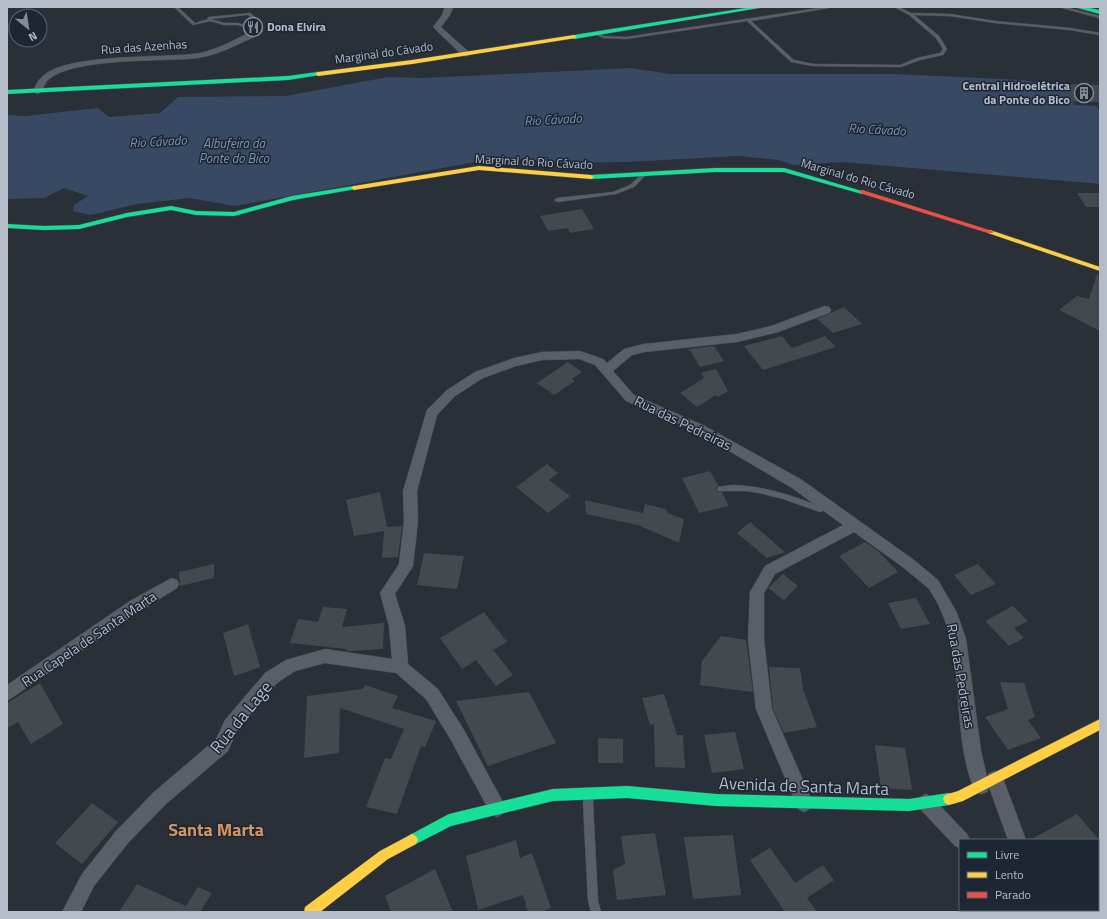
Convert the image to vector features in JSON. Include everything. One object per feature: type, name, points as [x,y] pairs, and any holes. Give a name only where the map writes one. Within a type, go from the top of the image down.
[{"type":"street","points":[[449,7],[446,16],[437,27],[466,54]]},
{"type":"street","name":"Marginal do Cávado","points":[[7,92],[288,78],[466,54],[762,7]]},
{"type":"street","points":[[1077,7],[1100,12]]},
{"type":"street","name":"Rua das Azenhas","points":[[37,91],[39,84],[46,76],[75,64],[198,55],[219,51],[257,30]]},
{"type":"street","name":"Marginal do Rio Cávado","points":[[7,226],[44,228],[79,226],[127,215],[171,208],[196,213],[234,214],[292,198],[479,168],[582,178],[715,170],[784,170],[897,202],[1100,269]]},
{"type":"street","points":[[606,370],[628,352],[644,348],[737,338],[774,329],[825,310]]},
{"type":"street","name":"Rua das Pedreiras","points":[[400,667],[397,626],[387,593],[406,566],[412,522],[410,491],[431,413],[451,393],[479,375],[514,362],[542,356],[580,355],[599,362],[630,398],[701,429],[797,484],[909,564],[933,584],[950,613],[958,638],[974,751],[1016,839]]},
{"type":"street","points":[[804,803],[764,709],[756,640],[757,592],[770,570],[855,525]]},
{"type":"street","name":"Rua Capela de Santa Marta","points":[[7,694],[135,606],[172,584]]},
{"type":"street","name":"Rua da Lage","points":[[71,912],[88,880],[122,837],[160,798],[222,746],[231,725],[271,678],[291,665],[325,656],[400,667]]},
{"type":"street","points":[[400,667],[432,694],[458,736],[494,808]]},
{"type":"street","name":"Avenida de Santa Marta","points":[[310,912],[384,855],[449,820],[494,808],[553,795],[627,792],[716,800],[909,805],[926,803],[959,797],[1100,724]]},
{"type":"street","points":[[926,803],[960,839]]},
{"type":"lane","points":[[176,7],[194,24],[209,19],[249,14],[257,20],[257,30],[238,24],[224,24],[209,19],[203,11]]},
{"type":"lane","points":[[595,33],[603,37],[626,38],[833,7]]},
{"type":"lane","points":[[748,20],[793,61],[813,65],[901,66],[918,59],[942,54],[945,49],[938,37],[910,14],[896,7]]},
{"type":"lane","points":[[1060,7],[1100,18]]},
{"type":"lane","points":[[910,14],[957,15],[995,22],[1070,29],[1100,34]]},
{"type":"lane","points":[[557,200],[614,193],[632,186],[643,175]]},
{"type":"lane","points":[[721,489],[734,486],[752,488],[820,509],[824,504]]},
{"type":"lane","points":[[590,793],[588,803],[593,901],[596,912]]},
{"type":"water","name":"Albufeira da Ponte do Bico","points":[[631,68],[670,74],[894,74],[1023,80],[1052,85],[1063,84],[1075,102],[1072,101],[1075,105],[1096,106],[1100,111],[1100,184],[842,162],[794,165],[778,160],[738,156],[627,162],[562,163],[518,159],[475,162],[235,206],[189,198],[137,204],[90,215],[73,211],[74,205],[88,196],[64,188],[44,198],[7,199],[7,115],[26,116],[98,108],[109,117],[160,113],[178,97],[286,96],[388,77],[424,78]]},
{"type":"building","name":"Central Hidroelétrica da Ponte do Bico","points":[[1063,84],[1100,85],[1100,102],[1075,102]]},
{"type":"building","points":[[1077,193],[1100,193],[1100,207],[1086,207]]},
{"type":"building","points":[[582,209],[594,229],[570,233],[568,228],[548,231],[540,216]]},
{"type":"building","points":[[1097,274],[1100,275],[1100,331],[1059,310],[1077,296],[1089,299]]},
{"type":"building","points":[[844,307],[862,324],[833,333],[817,319]]},
{"type":"building","points":[[782,336],[792,348],[825,336],[836,347],[763,370],[744,346]]},
{"type":"building","points":[[714,346],[724,361],[700,367],[689,349]]},
{"type":"building","points":[[568,362],[582,372],[572,379],[575,381],[554,395],[537,383]]},
{"type":"building","points":[[716,369],[728,391],[718,397],[716,395],[697,407],[680,393],[704,378],[701,373]]},
{"type":"building","points":[[547,464],[558,473],[549,480],[570,496],[548,513],[516,487]]},
{"type":"building","points":[[710,471],[718,485],[716,488],[717,492],[722,492],[729,506],[699,513],[682,478]]},
{"type":"building","points":[[380,492],[387,527],[402,526],[398,557],[382,558],[384,531],[354,536],[346,500]]},
{"type":"building","points":[[585,500],[643,513],[645,504],[666,509],[667,513],[684,519],[679,543],[638,525],[586,514]]},
{"type":"building","points":[[750,522],[785,552],[767,558],[737,533]]},
{"type":"building","points":[[865,542],[878,551],[898,572],[869,588],[839,556]]},
{"type":"building","points":[[424,553],[464,556],[457,589],[417,585]]},
{"type":"building","points":[[214,564],[214,578],[180,586],[179,572]]},
{"type":"building","points":[[978,564],[996,584],[971,595],[954,575]]},
{"type":"building","points":[[783,574],[798,586],[784,600],[768,588]]},
{"type":"building","points":[[916,598],[930,624],[901,629],[888,603]]},
{"type":"building","points":[[1013,606],[1028,621],[1014,628],[1024,638],[1009,646],[985,621]]},
{"type":"building","points":[[323,607],[347,609],[342,627],[384,623],[383,649],[346,651],[346,649],[290,643],[298,619],[318,622]]},
{"type":"building","points":[[484,612],[507,642],[493,650],[513,675],[496,686],[476,660],[462,669],[440,638]]},
{"type":"building","points":[[248,624],[260,667],[234,676],[223,633]]},
{"type":"building","points":[[721,636],[746,640],[753,692],[700,685],[702,661]]},
{"type":"building","points":[[769,667],[800,668],[803,689],[817,727],[784,733],[773,709]]},
{"type":"building","points":[[1000,682],[1024,683],[1035,717],[1028,720],[1041,738],[1008,750],[985,717],[1008,709]]},
{"type":"building","points":[[40,683],[63,724],[31,744],[18,722],[7,728],[7,703]]},
{"type":"building","points":[[365,685],[398,696],[392,708],[436,721],[425,747],[421,746],[397,814],[366,807],[385,758],[391,759],[404,729],[340,708],[339,753],[304,758],[307,696],[363,689]]},
{"type":"building","points":[[529,692],[556,743],[488,766],[456,701]]},
{"type":"building","points":[[664,694],[677,735],[683,735],[685,768],[655,767],[654,724],[650,725],[642,698]]},
{"type":"building","points":[[735,732],[744,769],[712,773],[704,735]]},
{"type":"building","points":[[598,738],[623,739],[623,763],[598,763]]},
{"type":"building","points":[[875,745],[905,748],[912,790],[881,788]]},
{"type":"building","points":[[92,803],[118,822],[82,864],[55,843]]},
{"type":"building","points":[[1077,814],[1098,839],[1032,839]]},
{"type":"building","points":[[655,833],[666,895],[617,900],[613,870],[625,864],[621,836]]},
{"type":"building","points":[[733,835],[741,895],[693,899],[684,837]]},
{"type":"building","points":[[516,840],[520,858],[532,853],[551,908],[542,912],[528,912],[523,895],[478,910],[466,856]]},
{"type":"building","points":[[770,848],[795,883],[823,865],[834,880],[807,898],[817,912],[785,912],[750,860]]},
{"type":"building","points":[[435,869],[453,912],[391,912],[385,896]]},
{"type":"building","points":[[137,884],[186,906],[198,887],[212,893],[200,912],[119,912]]},
{"type":"traffic: fast","points":[[574,37],[762,7]]},
{"type":"traffic: fast","points":[[1077,7],[1100,12]]},
{"type":"traffic: fast","points":[[7,92],[288,78],[318,74]]},
{"type":"traffic: fast","points":[[591,177],[715,170],[784,170],[862,192]]},
{"type":"traffic: fast","points":[[7,226],[44,228],[79,227],[127,215],[171,208],[196,213],[234,214],[292,198],[354,188]]},
{"type":"traffic: fast","points":[[412,840],[449,820],[553,795],[627,792],[716,800],[909,805],[949,799]]},
{"type":"traffic: slow","points":[[318,74],[412,62],[574,37]]},
{"type":"traffic: slow","points":[[354,188],[479,168],[591,177]]},
{"type":"traffic: slow","points":[[990,232],[1100,269]]},
{"type":"traffic: slow","points":[[949,799],[959,797],[1100,724]]},
{"type":"traffic: slow","points":[[310,912],[384,855],[412,840]]},
{"type":"traffic: jam","points":[[862,192],[990,232]]},
{"type":"place","name":"Dona Elvira","points":[[253,27]]},
{"type":"place","name":"Central Hidroelétrica da Ponte do Bico","points":[[1084,93]]},
{"type":"district","name":"Santa Marta","points":[[216,830]]},
{"type":"water label","name":"Rio Cávado","points":[[553,119]]},
{"type":"water label","name":"Rio Cávado","points":[[877,129]]},
{"type":"water label","name":"Rio Cávado","points":[[158,141]]}]
